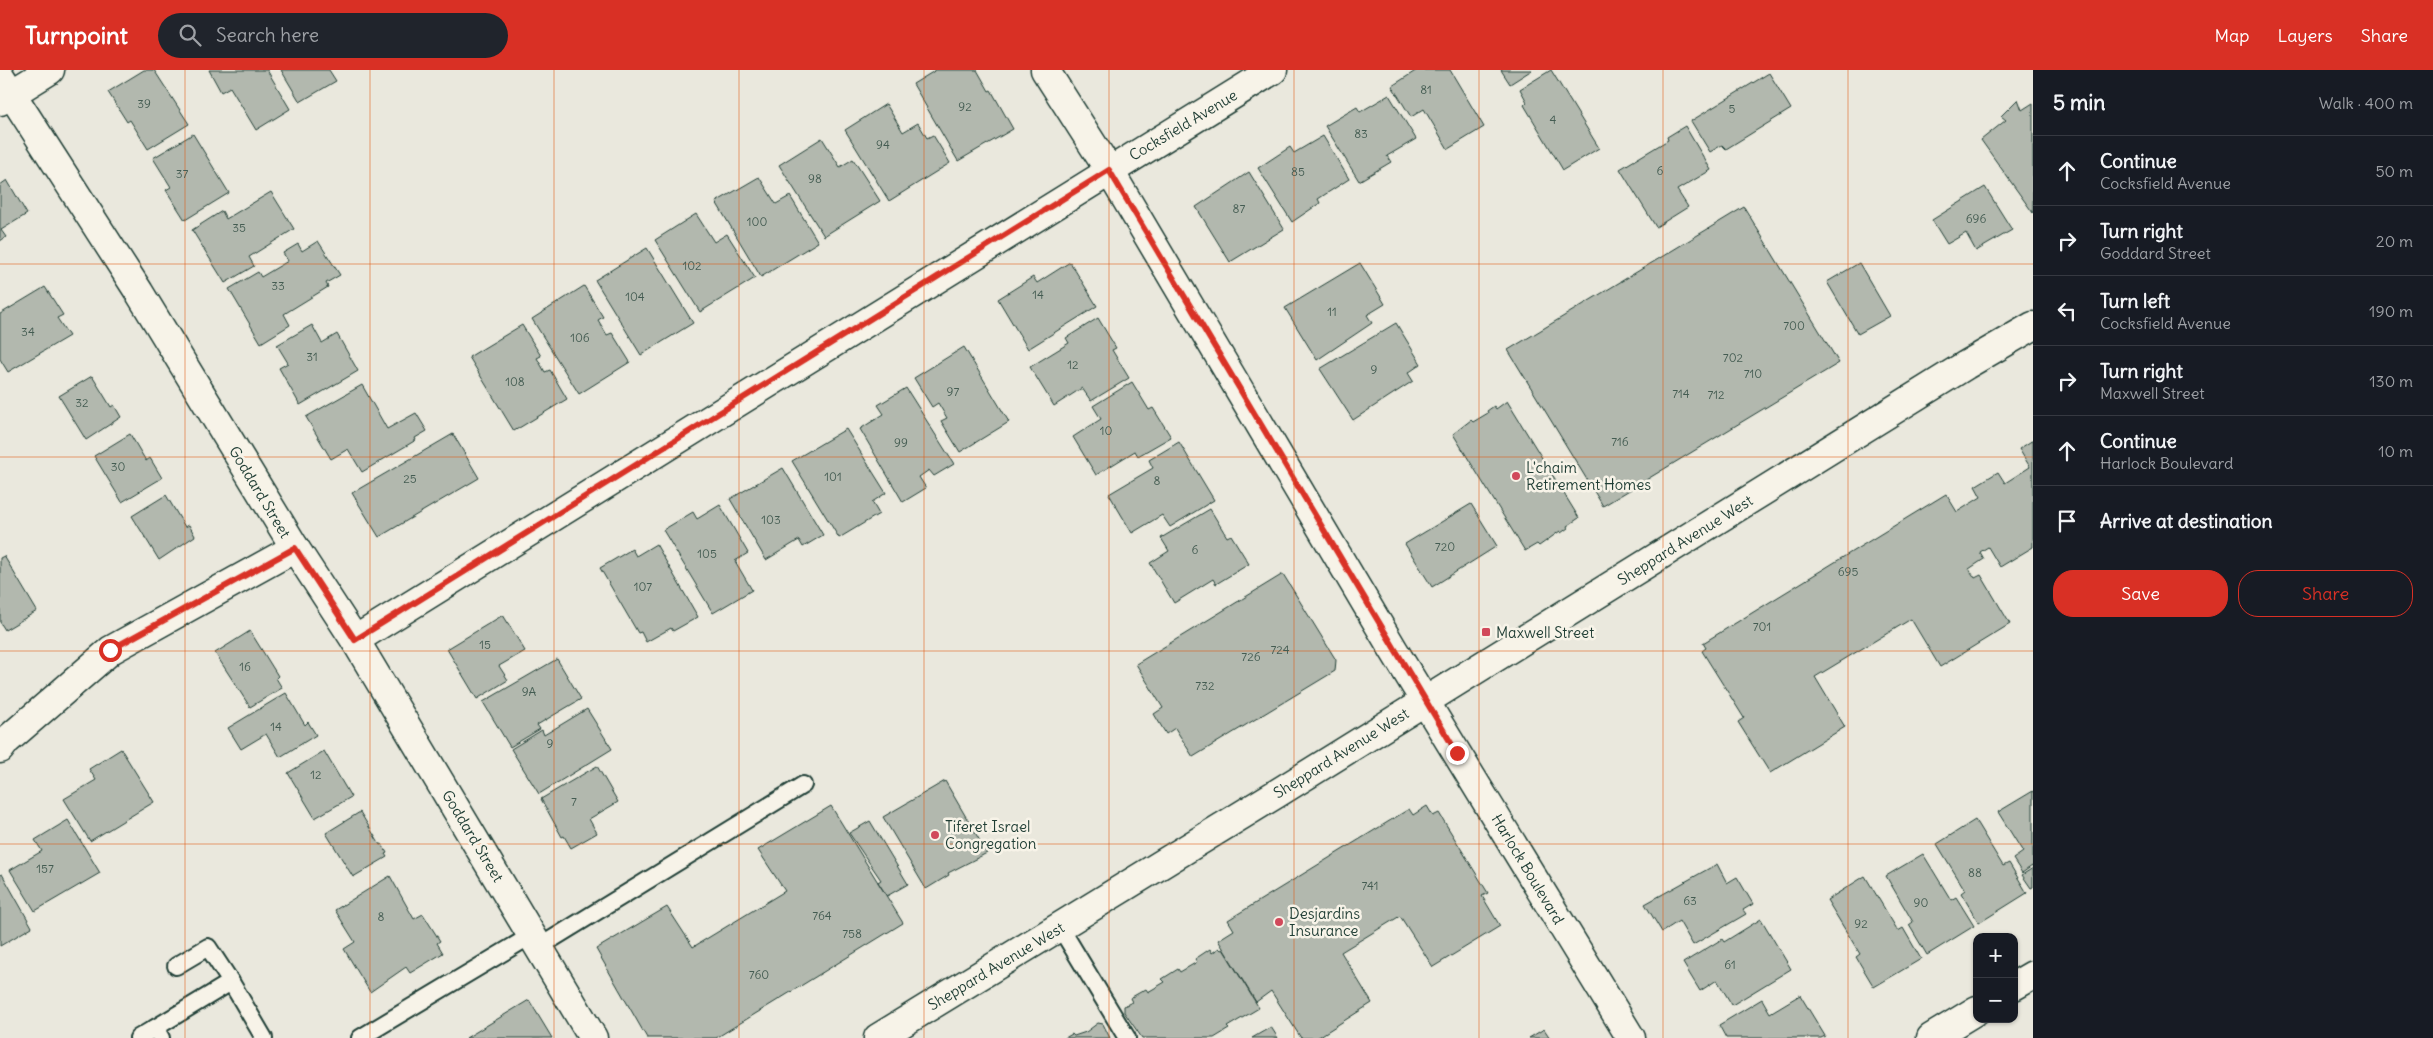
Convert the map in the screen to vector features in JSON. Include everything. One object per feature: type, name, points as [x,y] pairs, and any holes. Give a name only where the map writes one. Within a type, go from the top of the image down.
[{"type":"street","points":[[4,90],[50,70]]},
{"type":"street","points":[[1045,70],[1109,170],[1425,700]]},
{"type":"street","name":"Cocksfield Avenue","points":[[355,640],[1109,170],[1273,70]]},
{"type":"street","name":"Goddard Street","points":[[4,90],[139,292],[295,548],[355,640],[593,1038]]},
{"type":"street","name":"Sheppard Avenue West","points":[[878,1038],[1966,365],[2033,326]]},
{"type":"street","points":[[0,749],[6,741],[110,650],[295,548]]},
{"type":"street","name":"Harlock Boulevard","points":[[1425,700],[1631,1038]]},
{"type":"street","points":[[2018,984],[2033,975]]},
{"type":"street","points":[[1931,1038],[1973,1012]]},
{"type":"lane","points":[[360,1038],[536,941],[804,785]]},
{"type":"lane","points":[[1060,927],[1127,1038]]},
{"type":"lane","points":[[176,966],[208,946],[264,1038]]},
{"type":"lane","points":[[138,1038],[158,1033],[231,982]]},
{"type":"building","points":[[144,70],[154,70],[189,124],[148,149],[130,120],[127,122],[108,92]]},
{"type":"building","points":[[209,70],[267,70],[290,109],[256,130],[230,87],[221,92]]},
{"type":"building","points":[[281,70],[329,70],[336,81],[300,102]]},
{"type":"building","points":[[936,70],[977,70],[989,91],[991,90],[1013,129],[958,161],[913,84]]},
{"type":"building","points":[[1417,70],[1450,70],[1484,127],[1448,149],[1424,109],[1411,117],[1392,86]]},
{"type":"building","points":[[1501,70],[1532,70],[1510,84]]},
{"type":"building","points":[[1551,70],[1599,148],[1563,170],[1524,105],[1527,102],[1520,89]]},
{"type":"building","points":[[1769,73],[1791,109],[1726,149],[1722,145],[1710,152],[1691,121]]},
{"type":"building","points":[[1389,95],[1416,139],[1387,156],[1391,162],[1359,181],[1325,126],[1357,107],[1360,112]]},
{"type":"building","points":[[2018,99],[2022,110],[2033,103],[2033,213],[1981,140],[2006,120],[2001,116]]},
{"type":"building","points":[[886,104],[903,132],[918,123],[927,138],[933,135],[950,163],[889,201],[845,130]]},
{"type":"building","points":[[1685,126],[1711,170],[1677,190],[1688,207],[1656,227],[1620,169],[1668,140],[1667,137]]},
{"type":"building","points":[[193,134],[229,193],[185,220],[166,190],[171,187],[153,158]]},
{"type":"building","points":[[1323,136],[1349,179],[1318,199],[1320,203],[1292,222],[1258,168],[1290,147],[1294,153]]},
{"type":"building","points":[[822,138],[840,167],[853,159],[880,201],[824,236],[779,165]]},
{"type":"building","points":[[1249,172],[1284,229],[1230,262],[1196,207]]},
{"type":"building","points":[[759,177],[776,204],[790,196],[818,242],[761,277],[716,202]]},
{"type":"building","points":[[7,180],[27,214],[1,230],[6,237],[0,241],[0,185]]},
{"type":"building","points":[[1985,187],[2012,230],[1976,251],[1966,233],[1947,244],[1932,220]]},
{"type":"building","points":[[271,192],[294,229],[249,257],[254,266],[225,283],[192,230],[222,211],[226,219]]},
{"type":"building","points":[[1744,207],[1839,363],[1603,506],[1508,350]]},
{"type":"building","points":[[696,214],[714,242],[727,234],[755,278],[700,312],[655,240]]},
{"type":"building","points":[[318,241],[340,275],[326,283],[328,287],[284,314],[290,325],[261,343],[229,289],[258,272],[261,277],[288,261],[283,253],[298,244],[302,251]]},
{"type":"building","points":[[647,248],[693,323],[641,355],[595,280]]},
{"type":"building","points":[[1070,262],[1097,306],[1028,349],[998,299],[1033,277],[1037,283]]},
{"type":"building","points":[[1360,263],[1385,304],[1367,315],[1372,323],[1317,360],[1285,308]]},
{"type":"building","points":[[1859,263],[1890,316],[1858,334],[1827,282]]},
{"type":"building","points":[[584,286],[603,317],[598,320],[607,335],[612,333],[630,362],[579,394],[532,319]]},
{"type":"building","points":[[45,287],[63,315],[57,318],[69,336],[8,372],[0,359],[0,314]]},
{"type":"building","points":[[1098,318],[1116,348],[1112,350],[1129,378],[1091,401],[1082,388],[1054,406],[1030,367],[1069,343],[1066,338]]},
{"type":"building","points":[[1396,323],[1421,364],[1408,373],[1413,381],[1353,420],[1320,369]]},
{"type":"building","points":[[312,325],[322,343],[337,334],[358,371],[300,405],[279,368],[288,363],[277,345]]},
{"type":"building","points":[[522,325],[541,356],[537,358],[545,372],[550,370],[567,399],[514,431],[469,357]]},
{"type":"building","points":[[964,347],[1009,422],[960,452],[941,421],[947,418],[938,403],[932,407],[914,378]]},
{"type":"building","points":[[92,376],[111,407],[114,405],[121,417],[86,440],[59,396]]},
{"type":"building","points":[[1132,382],[1149,410],[1153,408],[1171,437],[1138,456],[1135,451],[1096,475],[1073,437],[1101,419],[1093,406]]},
{"type":"building","points":[[362,385],[387,429],[416,413],[427,431],[415,438],[416,440],[362,472],[348,449],[331,459],[306,417]]},
{"type":"building","points":[[906,388],[954,464],[934,476],[929,470],[919,477],[926,488],[903,502],[860,429],[884,414],[878,405]]},
{"type":"building","name":"L'chaim Retirement Homes","points":[[1507,401],[1579,518],[1567,526],[1568,528],[1561,533],[1560,531],[1539,546],[1537,544],[1525,551],[1453,434],[1471,420],[1473,422],[1488,413],[1487,411],[1494,406],[1496,409]]},
{"type":"building","points":[[846,429],[886,493],[872,502],[879,514],[839,538],[792,461]]},
{"type":"building","points":[[130,434],[146,461],[150,458],[162,478],[122,502],[94,456]]},
{"type":"building","points":[[453,434],[479,478],[379,537],[352,493]]},
{"type":"building","points":[[2033,440],[2033,547],[2000,567],[1988,547],[1980,552],[1984,559],[1969,569],[1975,578],[1981,575],[2010,624],[1940,667],[1911,619],[1815,677],[1845,727],[1770,773],[1738,722],[1744,718],[1702,651],[1706,648],[1703,643],[1946,494],[1957,512],[1981,497],[1975,486],[1998,472],[2005,483],[2030,467],[2019,449]]},
{"type":"building","points":[[1179,442],[1214,500],[1170,527],[1162,515],[1132,533],[1109,494],[1153,468],[1149,460]]},
{"type":"building","points":[[783,468],[823,535],[803,547],[799,540],[766,560],[730,499]]},
{"type":"building","points":[[166,495],[185,527],[189,525],[195,536],[159,560],[132,516]]},
{"type":"building","points":[[1471,504],[1497,546],[1432,587],[1405,544]]},
{"type":"building","points":[[720,505],[748,553],[735,561],[752,590],[713,613],[663,530],[693,512],[697,519]]},
{"type":"building","points":[[1210,509],[1227,537],[1231,535],[1249,564],[1216,584],[1213,579],[1174,603],[1150,563],[1169,551],[1161,538]]},
{"type":"building","points":[[656,544],[698,617],[673,631],[671,628],[646,642],[641,632],[638,633],[600,568],[632,549],[636,556]]},
{"type":"building","points":[[4,556],[37,611],[5,630],[0,622],[0,558]]},
{"type":"building","points":[[1283,574],[1336,660],[1335,671],[1193,757],[1175,728],[1166,734],[1154,714],[1163,708],[1136,664]]},
{"type":"building","points":[[503,615],[525,651],[499,666],[508,680],[477,699],[447,649]]},
{"type":"building","points":[[250,631],[278,676],[276,678],[282,688],[250,707],[215,653]]},
{"type":"building","points":[[557,659],[581,699],[537,725],[540,729],[510,747],[483,702]]},
{"type":"building","points":[[286,693],[305,725],[308,722],[316,735],[280,757],[266,734],[241,749],[228,728]]},
{"type":"building","points":[[587,709],[612,749],[539,794],[511,749],[542,730],[544,735]]},
{"type":"building","points":[[121,749],[154,802],[90,841],[64,799],[96,780],[89,769]]},
{"type":"building","points":[[324,751],[351,797],[315,818],[288,773]]},
{"type":"building","points":[[597,766],[618,802],[589,819],[597,833],[571,848],[564,836],[562,837],[541,799]]},
{"type":"building","name":"Tiferet Israel Congregation","points":[[945,781],[987,853],[948,873],[949,875],[926,889],[883,817]]},
{"type":"building","points":[[2033,791],[2033,868],[2032,866],[2022,873],[2013,859],[2023,852],[1998,812]]},
{"type":"building","points":[[831,806],[903,923],[716,1038],[647,1038],[596,949],[667,907],[693,947],[785,891],[758,850]]},
{"type":"building","points":[[1427,806],[1433,816],[1439,813],[1488,893],[1482,896],[1500,926],[1433,967],[1400,916],[1341,952],[1372,1003],[1317,1038],[1301,1038],[1271,991],[1256,1002],[1218,940],[1234,930],[1228,920],[1409,809],[1413,815]]},
{"type":"building","points":[[360,812],[380,845],[382,844],[387,857],[353,877],[326,833]]},
{"type":"building","points":[[68,820],[100,873],[35,911],[10,870],[42,851],[35,840]]},
{"type":"building","points":[[1975,820],[2003,866],[2009,863],[2027,893],[1979,923],[1961,893],[1965,890],[1937,844]]},
{"type":"building","points":[[870,821],[908,884],[887,896],[878,882],[881,880],[849,833]]},
{"type":"building","points":[[1923,854],[1951,900],[1956,897],[1974,926],[1927,955],[1909,925],[1913,922],[1886,876]]},
{"type":"building","points":[[1717,864],[1727,883],[1737,877],[1753,904],[1743,910],[1746,914],[1693,945],[1679,921],[1662,932],[1645,904]]},
{"type":"building","points":[[2033,868],[2033,887],[2031,888],[2022,875]]},
{"type":"building","points":[[2,874],[32,927],[0,946],[0,875]]},
{"type":"building","points":[[390,876],[414,919],[423,914],[440,941],[437,943],[443,953],[410,973],[406,967],[370,992],[344,949],[355,942],[335,910]]},
{"type":"building","points":[[1865,876],[1898,931],[1903,928],[1921,959],[1874,987],[1856,957],[1860,954],[1827,900]]},
{"type":"building","points":[[1761,919],[1791,969],[1732,1005],[1717,980],[1700,991],[1683,963],[1722,939],[1724,942]]},
{"type":"building","points":[[1219,948],[1223,949],[1259,1008],[1227,1027],[1229,1029],[1214,1038],[1142,1038],[1124,1012],[1124,1006],[1132,1002],[1130,998],[1146,989],[1148,992],[1165,982],[1162,979],[1178,969],[1180,972],[1197,962],[1195,959],[1210,949],[1212,953]]},
{"type":"building","points":[[1800,995],[1825,1036],[1821,1038],[1726,1038],[1719,1025],[1762,999],[1770,1013]]},
{"type":"building","points":[[529,1000],[552,1038],[466,1038]]},
{"type":"building","points":[[1098,1023],[1103,1024],[1110,1038],[1065,1038],[1072,1034],[1074,1036],[1086,1032]]},
{"type":"building","points":[[1271,1027],[1278,1038],[1252,1038]]},
{"type":"building","points":[[1544,1029],[1550,1038],[1529,1038]]},
{"type":"place","name":"L'chaim Retirement Homes","points":[[1516,476]]},
{"type":"place","name":"Maxwell Street","points":[[1486,632]]},
{"type":"place","name":"Tiferet Israel Congregation","points":[[935,835]]},
{"type":"place","name":"Desjardins Insurance","points":[[1279,922]]},
{"type":"route","points":[[110,650],[295,548],[355,640],[1109,170],[1387,639],[1457,753]]}]
